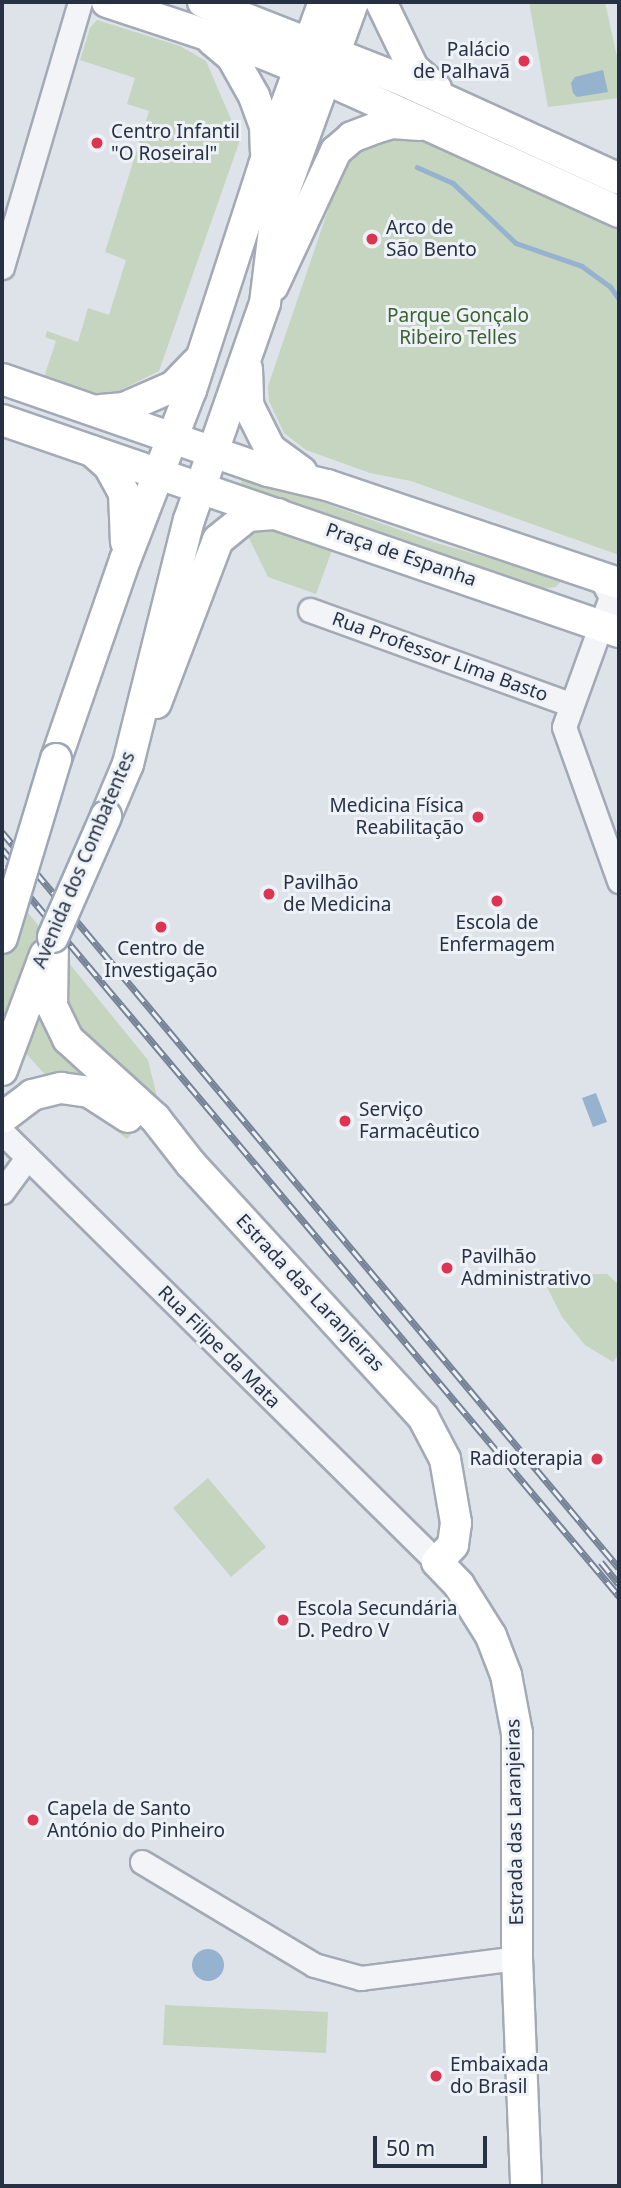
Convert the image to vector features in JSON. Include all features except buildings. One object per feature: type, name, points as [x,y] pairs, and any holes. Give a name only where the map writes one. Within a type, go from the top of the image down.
[{"type":"main road","points":[[107,2],[194,30],[316,62],[471,111],[613,169]]},
{"type":"main road","points":[[202,2],[247,2]]},
{"type":"main road","points":[[202,2],[450,134],[619,212]]},
{"type":"main road","points":[[265,303],[276,214],[316,62],[324,2]]},
{"type":"main road","points":[[2,938],[56,760],[125,560],[161,471],[203,354],[264,165],[316,62],[353,2]]},
{"type":"main road","points":[[381,2],[419,76],[471,111]]},
{"type":"main road","points":[[194,30],[223,48],[238,66],[265,127],[264,165]]},
{"type":"main road","points":[[200,484],[248,357],[265,303],[324,169],[340,146],[363,132],[392,123],[450,134]]},
{"type":"main road","points":[[97,410],[124,408],[174,386],[203,354]]},
{"type":"main road","points":[[248,357],[248,405],[270,449],[284,462],[327,485]]},
{"type":"main road","points":[[2,379],[268,471],[327,485],[602,577]]},
{"type":"main road","name":"Praça de Espanha","points":[[2,420],[200,484],[610,629]]},
{"type":"main road","points":[[85,447],[109,466],[124,493],[128,514],[125,560]]},
{"type":"main road","name":"Avenida dos Combatentes","points":[[2,1070],[52,937],[128,764],[175,564],[200,484]]},
{"type":"main road","points":[[128,764],[168,677],[218,540],[234,524],[254,514],[293,517]]},
{"type":"main road","points":[[491,587],[559,596],[570,588],[573,577],[551,560]]},
{"type":"main road","points":[[52,937],[51,993],[61,1028],[149,1124]]},
{"type":"main road","points":[[2,1118],[32,1095],[77,1089],[112,1103],[149,1124]]},
{"type":"main road","name":"Estrada das Laranjeiras","points":[[149,1124],[191,1164],[423,1417],[445,1459],[456,1523],[453,1545],[437,1562],[480,1616],[501,1658],[510,1692],[518,1759],[517,1958],[526,2186]]},
{"type":"street","points":[[2,267],[80,2]]},
{"type":"street","name":"Rua Professor Lima Basto","points":[[602,577],[611,597],[610,629],[570,704],[564,731],[619,881]]},
{"type":"street","name":"Rua Professor Lima Basto","points":[[310,610],[570,704]]},
{"type":"street","name":"Rua Filipe da Mata","points":[[2,1132],[437,1562]]},
{"type":"street","points":[[2,1192],[27,1158]]},
{"type":"street","points":[[142,1862],[314,1965],[361,1978],[517,1958]]},
{"type":"green space","points":[[529,2],[605,2],[619,66],[619,98],[548,107]]},
{"type":"green space","points":[[97,20],[180,46],[206,61],[240,140],[159,371],[107,397],[44,377],[56,341],[45,337],[47,331],[78,342],[88,308],[109,315],[126,260],[105,252],[149,111],[127,104],[135,78],[80,60],[90,28]]},
{"type":"green space","name":"Parque Gonçalo Ribeiro Telles","points":[[403,130],[619,225],[619,555],[411,481],[370,473],[306,450],[284,433],[269,401],[268,386],[341,172],[365,138]]},
{"type":"green space","points":[[244,474],[433,542],[563,579],[556,587],[542,589],[348,522],[278,504],[238,490]]},
{"type":"green space","points":[[261,524],[334,545],[316,594],[268,577],[245,530]]},
{"type":"green space","points":[[2,892],[20,903],[148,1060],[158,1101],[127,1139],[50,1080],[2,1027]]},
{"type":"green space","points":[[538,1269],[565,1275],[607,1274],[619,1285],[619,1354],[613,1362],[585,1345],[562,1317]]},
{"type":"green space","points":[[208,1478],[266,1547],[231,1577],[173,1508]]},
{"type":"green space","points":[[165,2005],[328,2012],[326,2053],[163,2045]]},
{"type":"water","points":[[603,70],[608,92],[577,97],[573,93],[571,83],[575,77]]},
{"type":"water","points":[[596,1093],[607,1122],[593,1127],[582,1098]]},
{"type":"water","points":[[208,1949],[219,1954],[224,1965],[219,1976],[208,1981],[197,1976],[192,1965],[197,1954]]},
{"type":"waterway","points":[[417,167],[453,183],[516,243],[582,266],[610,286],[619,299]]},
{"type":"railway","points":[[2,832],[619,1568]]},
{"type":"railway","points":[[2,849],[20,870]]},
{"type":"railway","points":[[4,866],[619,1596]]},
{"type":"railway","points":[[601,1562],[619,1584]]},
{"type":"place","name":"Palácio de Palhavã","points":[[524,61]]},
{"type":"place","name":"Centro Infantil \"O Roseiral\"","points":[[97,143]]},
{"type":"place","name":"Arco de São Bento","points":[[372,239]]},
{"type":"place","name":"Medicina Física Reabilitação","points":[[478,817]]},
{"type":"place","name":"Pavilhão de Medicina","points":[[269,894]]},
{"type":"place","name":"Escola de Enfermagem","points":[[497,901]]},
{"type":"place","name":"Centro de Investigação","points":[[161,927]]},
{"type":"place","name":"Serviço Farmacêutico","points":[[345,1121]]},
{"type":"place","name":"Pavilhão Administrativo","points":[[447,1268]]},
{"type":"place","name":"Radioterapia","points":[[597,1459]]},
{"type":"place","name":"Escola Secundária D. Pedro V","points":[[283,1620]]},
{"type":"place","name":"Capela de Santo António do Pinheiro","points":[[33,1820]]},
{"type":"place","name":"Embaixada do Brasil","points":[[436,2076]]}]
